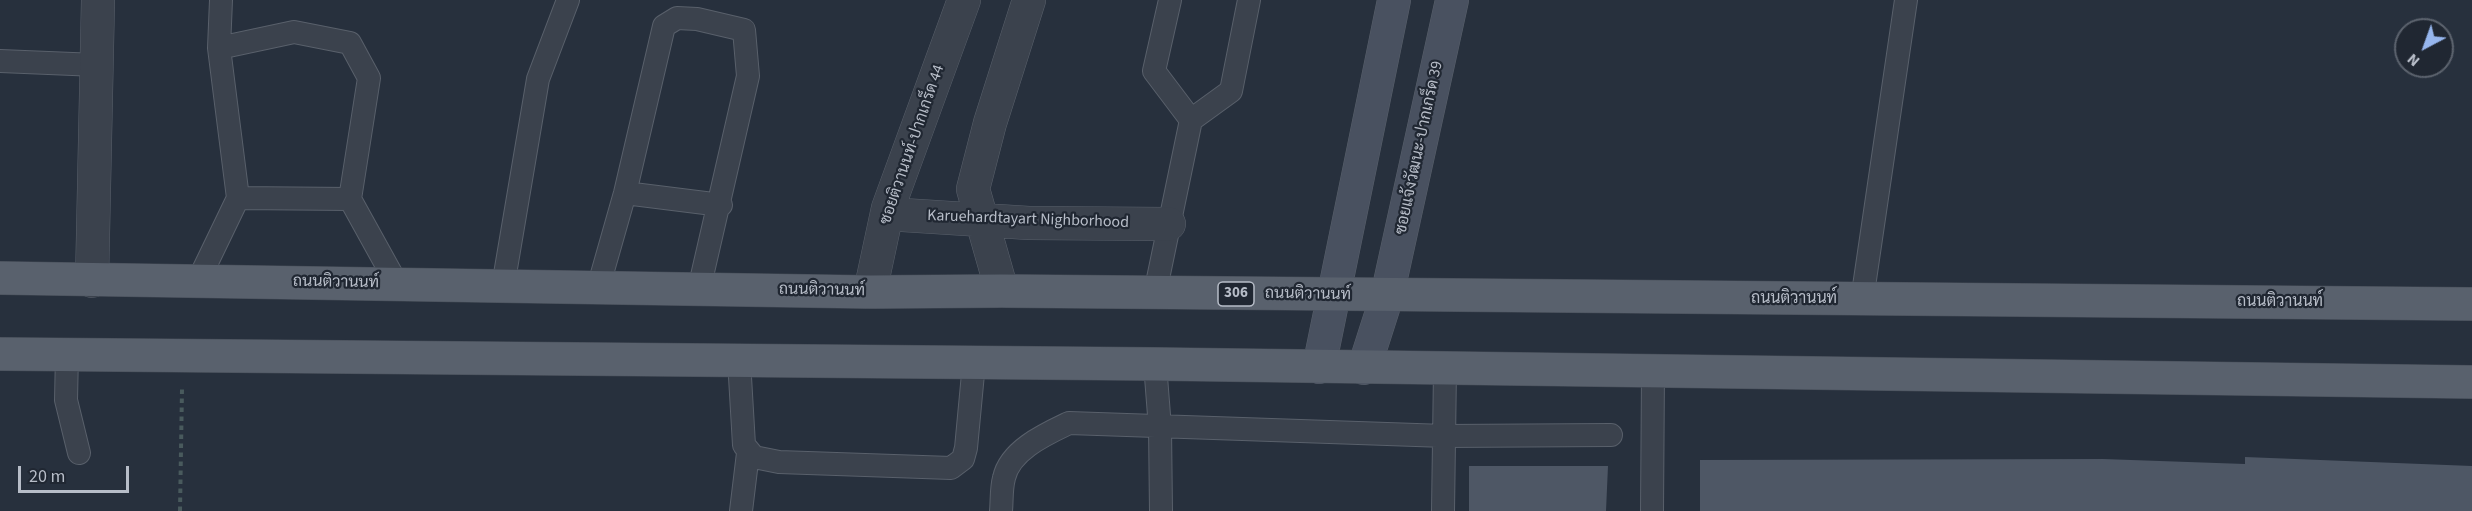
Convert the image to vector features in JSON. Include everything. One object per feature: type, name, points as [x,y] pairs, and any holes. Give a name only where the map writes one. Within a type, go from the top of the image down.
[{"type":"main road","points":[[1319,367],[1394,0]]},
{"type":"main road","name":"ซอยแจ้งวัฒนะ-ปากเกร็ด 39","points":[[1364,368],[1387,296],[1452,0]]},
{"type":"main road","name":"ถนนติวานนท์","points":[[0,278],[870,292],[1002,291],[2472,304]]},
{"type":"main road","points":[[0,354],[1155,364],[1445,370],[2472,382]]},
{"type":"street","points":[[92,281],[98,0]]},
{"type":"street","name":"ซอยติวานนท์-ปากเกร็ด 44","points":[[870,292],[887,214],[964,0]]},
{"type":"street","points":[[1002,291],[973,189],[990,123],[1029,0]]},
{"type":"street","name":"Karuehardtayart Nighborhood","points":[[887,214],[1169,224]]},
{"type":"lane","points":[[198,281],[238,198],[219,48],[221,0]]},
{"type":"lane","points":[[503,286],[538,79],[568,0]]},
{"type":"lane","points":[[1170,0],[1154,71],[1191,120]]},
{"type":"lane","points":[[1155,293],[1191,120],[1231,91],[1250,0]]},
{"type":"lane","points":[[1862,300],[1906,0]]},
{"type":"lane","points":[[598,288],[625,193],[664,26],[677,18],[697,19],[744,30],[748,76],[721,204],[699,290]]},
{"type":"lane","points":[[219,48],[294,33],[350,44],[369,78],[350,200],[397,284]]},
{"type":"lane","points":[[0,61],[98,64]]},
{"type":"lane","points":[[625,193],[721,204]]},
{"type":"lane","points":[[238,198],[350,200]]},
{"type":"lane","points":[[66,354],[66,400],[79,453]]},
{"type":"lane","points":[[739,360],[744,445],[748,453],[754,457],[779,462],[951,468],[963,459],[966,448],[974,363]]},
{"type":"lane","points":[[1155,364],[1160,428],[1161,511]]},
{"type":"lane","points":[[1443,511],[1445,370]]},
{"type":"lane","points":[[1652,511],[1653,372]]},
{"type":"lane","points":[[1001,511],[1004,477],[1010,465],[1036,439],[1069,423],[1160,428],[1445,436],[1611,435]]},
{"type":"lane","points":[[741,511],[748,453]]},
{"type":"path","points":[[180,511],[183,355]]},
{"type":"building","points":[[2245,457],[2472,466],[2472,511],[1700,511],[1700,460],[2103,459],[2245,464]]},
{"type":"building","points":[[1469,466],[1608,466],[1606,511],[1469,511]]}]
